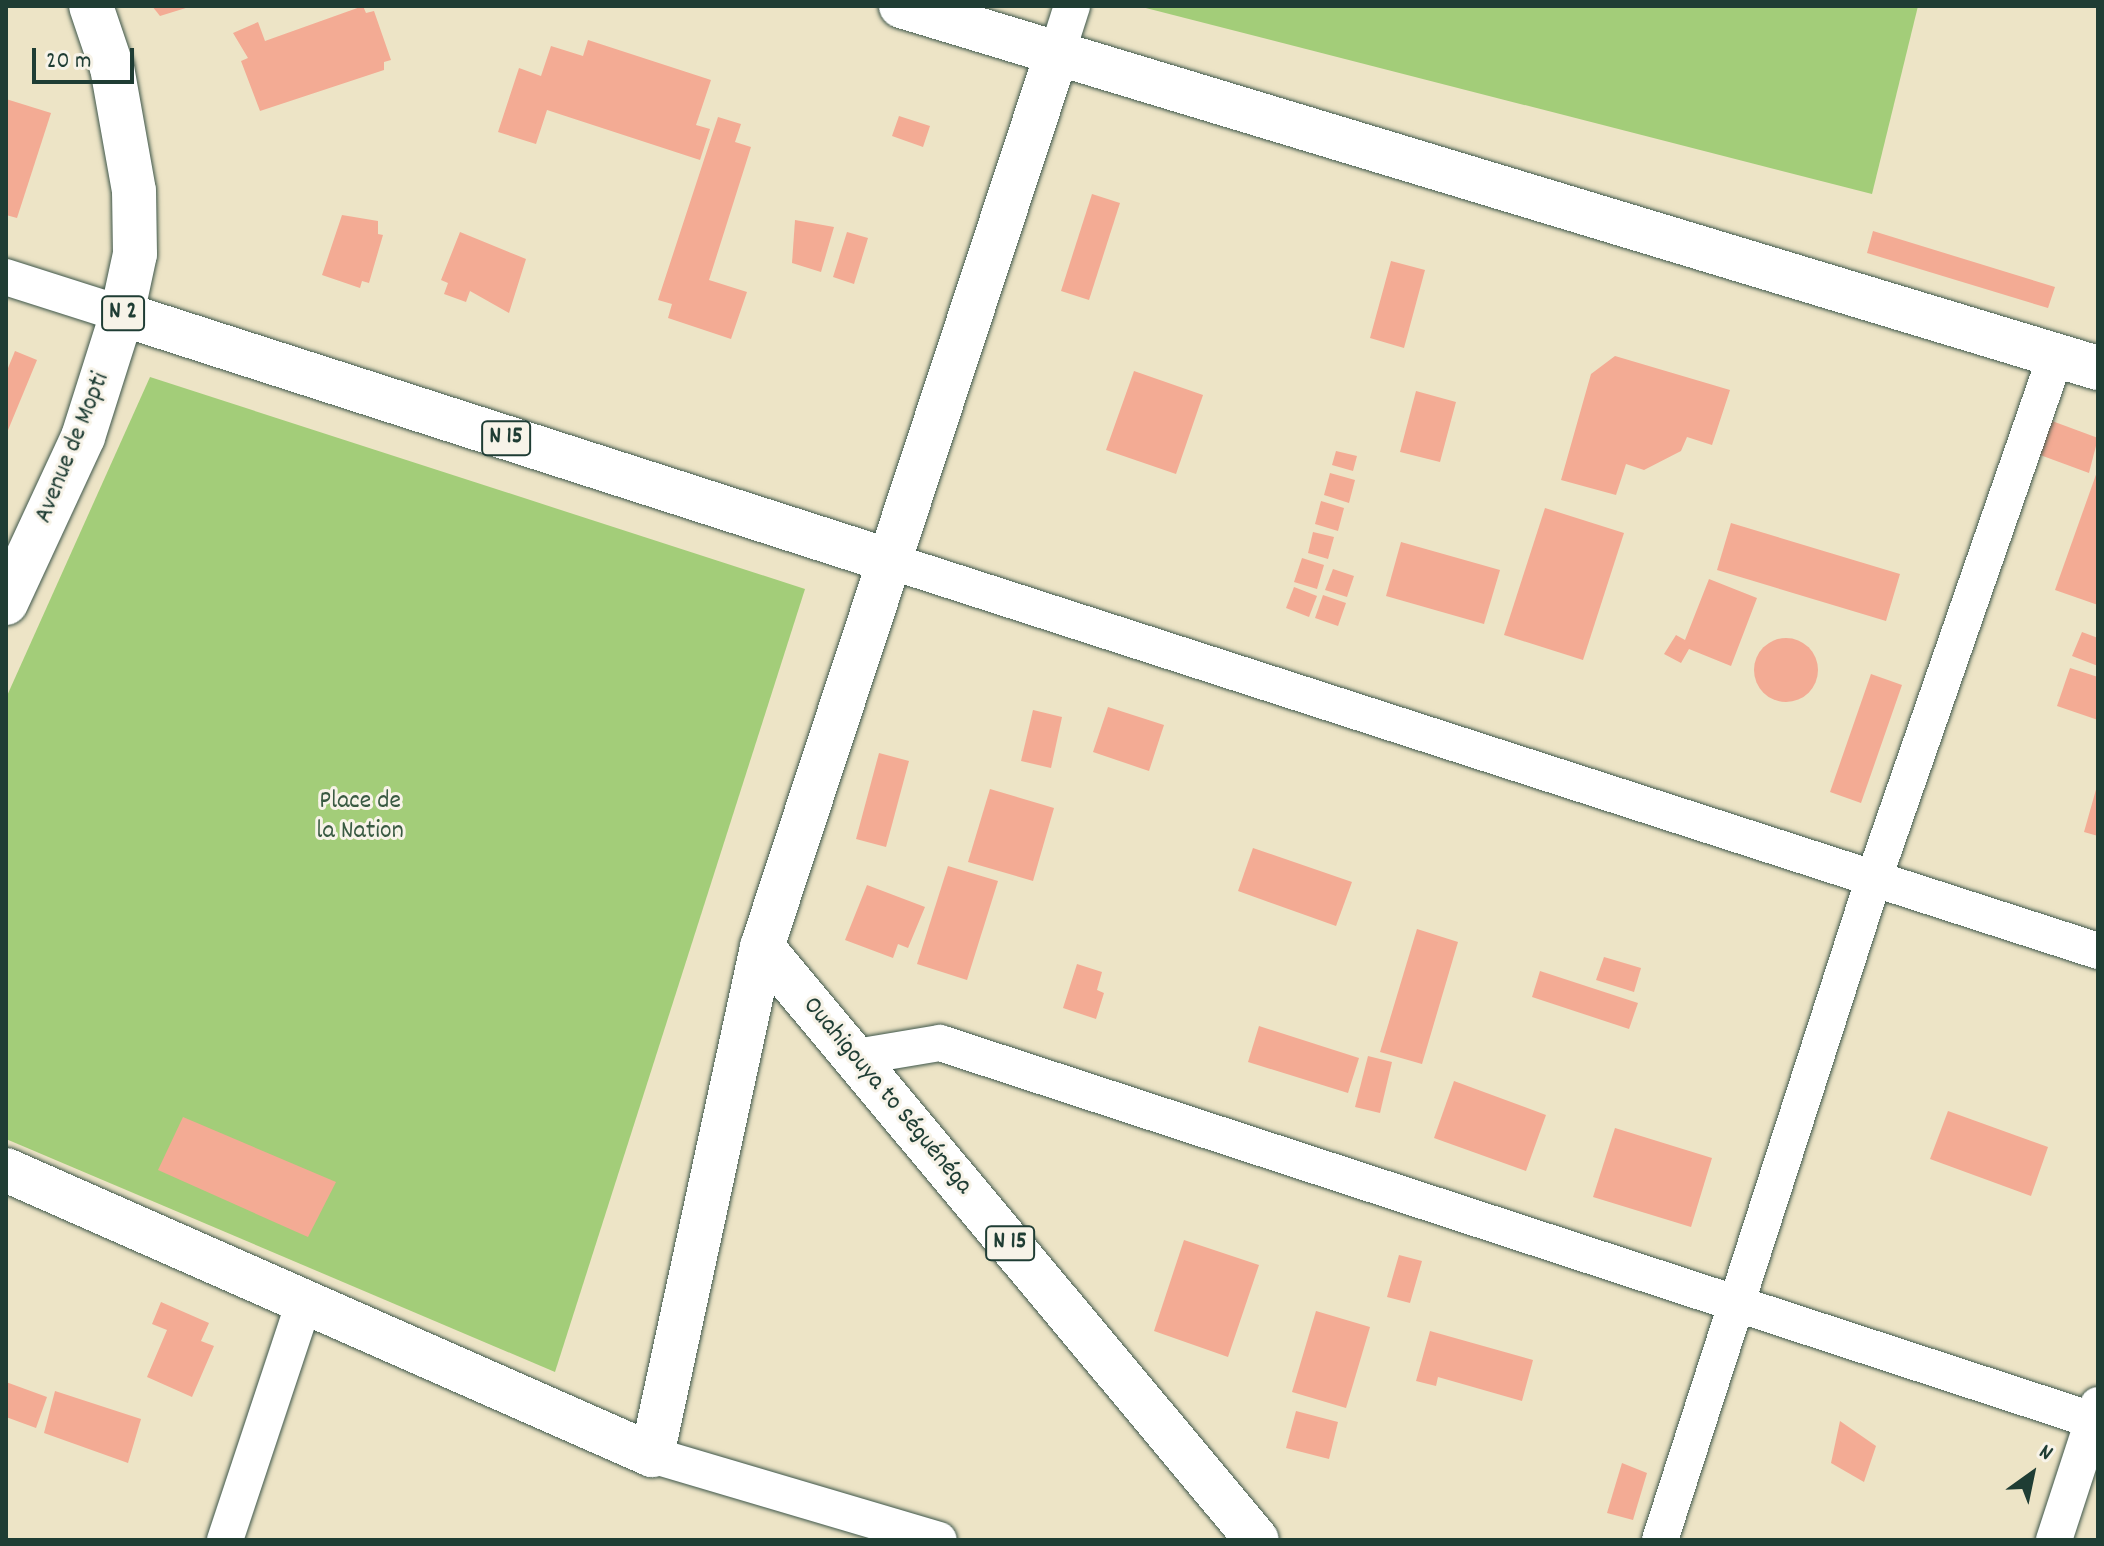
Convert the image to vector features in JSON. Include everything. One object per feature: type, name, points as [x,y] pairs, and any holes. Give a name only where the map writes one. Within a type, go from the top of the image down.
[{"type":"main road","name":"Avenue de Mopti","points":[[6,603],[83,437],[122,314],[135,254],[134,191],[112,68],[91,6]]},
{"type":"main road","points":[[901,6],[2098,368]]},
{"type":"main road","points":[[6,1170],[652,1455],[762,947],[1057,53]]},
{"type":"main road","name":"N 15","points":[[122,314],[890,561]]},
{"type":"main road","name":"Ouahigouya to Séguénéga","points":[[762,947],[1257,1540]]},
{"type":"street","points":[[1057,53],[1072,6]]},
{"type":"street","points":[[6,277],[122,314]]},
{"type":"street","points":[[1660,1540],[1734,1302],[1874,878],[2056,355]]},
{"type":"street","points":[[890,561],[2098,951]]},
{"type":"street","points":[[856,1057],[940,1043],[1734,1302],[2096,1416],[2054,1540]]},
{"type":"street","points":[[225,1540],[304,1302]]},
{"type":"street","points":[[652,1455],[939,1540]]},
{"type":"green space","points":[[1138,6],[1918,6],[1872,194]]},
{"type":"green space","name":"Place de la Nation","points":[[150,377],[805,589],[555,1372],[6,1139],[6,698]]},
{"type":"building","points":[[152,6],[189,6],[189,7],[160,16]]},
{"type":"building","points":[[363,6],[366,13],[374,11],[391,60],[384,62],[384,70],[260,111],[241,61],[248,58],[233,33],[258,22],[265,41]]},
{"type":"building","points":[[588,40],[711,80],[696,125],[710,129],[700,160],[547,110],[536,144],[498,132],[519,68],[541,76],[551,46],[583,56]]},
{"type":"building","points":[[6,99],[51,113],[17,218],[6,215]]},
{"type":"building","points":[[899,116],[930,126],[923,147],[892,136]]},
{"type":"building","points":[[718,117],[741,124],[735,142],[751,147],[709,280],[747,292],[731,339],[668,318],[672,304],[658,300]]},
{"type":"building","points":[[1092,194],[1120,203],[1089,300],[1061,291]]},
{"type":"building","points":[[342,215],[378,221],[378,234],[383,235],[369,283],[362,281],[360,288],[322,275]]},
{"type":"building","points":[[795,220],[834,227],[821,272],[792,263]]},
{"type":"building","points":[[1873,231],[2055,287],[2048,308],[1867,253]]},
{"type":"building","points":[[460,232],[526,259],[509,313],[470,291],[466,302],[444,294],[448,283],[441,280]]},
{"type":"building","points":[[847,232],[868,238],[854,284],[833,277]]},
{"type":"building","points":[[1391,261],[1425,270],[1404,348],[1370,338]]},
{"type":"building","points":[[15,351],[37,360],[6,435],[6,373]]},
{"type":"building","points":[[1615,356],[1730,390],[1712,445],[1687,437],[1681,451],[1644,470],[1626,464],[1616,495],[1561,480],[1591,374]]},
{"type":"building","points":[[1134,371],[1203,395],[1176,474],[1106,450]]},
{"type":"building","points":[[1416,391],[1456,402],[1440,462],[1400,452]]},
{"type":"building","points":[[2044,418],[2098,438],[2089,473],[2032,452]]},
{"type":"building","points":[[1336,451],[1357,456],[1353,471],[1332,465]]},
{"type":"building","points":[[2098,469],[2098,605],[2055,590]]},
{"type":"building","points":[[1330,473],[1355,480],[1349,503],[1324,495]]},
{"type":"building","points":[[1321,501],[1344,508],[1338,531],[1315,524]]},
{"type":"building","points":[[1545,508],[1624,533],[1583,660],[1504,635]]},
{"type":"building","points":[[1731,523],[1900,574],[1886,621],[1717,570]]},
{"type":"building","points":[[1313,532],[1334,537],[1328,559],[1308,553]]},
{"type":"building","points":[[1401,542],[1500,570],[1484,624],[1386,596]]},
{"type":"building","points":[[1302,558],[1324,565],[1317,589],[1294,582]]},
{"type":"building","points":[[1333,569],[1354,576],[1347,597],[1325,590]]},
{"type":"building","points":[[1709,579],[1757,598],[1731,666],[1689,649],[1681,663],[1664,654],[1676,635],[1685,640]]},
{"type":"building","points":[[1294,587],[1317,596],[1309,617],[1286,608]]},
{"type":"building","points":[[1323,595],[1346,603],[1338,626],[1315,618]]},
{"type":"building","points":[[2082,632],[2098,638],[2098,666],[2072,656]]},
{"type":"building","points":[[1786,638],[1804,644],[1812,652],[1818,670],[1812,688],[1804,696],[1786,702],[1768,696],[1760,688],[1754,670],[1760,652],[1768,644]]},
{"type":"building","points":[[2070,668],[2098,677],[2098,720],[2057,706]]},
{"type":"building","points":[[1871,674],[1902,685],[1861,803],[1830,792]]},
{"type":"building","points":[[1108,707],[1164,725],[1149,771],[1093,752]]},
{"type":"building","points":[[1033,710],[1062,717],[1051,768],[1021,761]]},
{"type":"building","points":[[879,753],[909,761],[886,847],[856,839]]},
{"type":"building","points":[[2098,786],[2098,836],[2084,832]]},
{"type":"building","points":[[990,789],[1054,808],[1033,881],[968,862]]},
{"type":"building","points":[[1253,848],[1352,882],[1336,926],[1238,891]]},
{"type":"building","points":[[948,866],[998,881],[967,980],[917,964]]},
{"type":"building","points":[[867,885],[925,907],[908,948],[898,944],[893,958],[845,940]]},
{"type":"building","points":[[1417,929],[1458,942],[1422,1064],[1380,1052]]},
{"type":"building","points":[[1604,957],[1641,968],[1634,992],[1596,980]]},
{"type":"building","points":[[1077,964],[1102,972],[1097,990],[1104,993],[1096,1019],[1063,1008]]},
{"type":"building","points":[[1540,971],[1638,1003],[1629,1029],[1532,997]]},
{"type":"building","points":[[1259,1026],[1359,1058],[1348,1093],[1248,1062]]},
{"type":"building","points":[[1368,1056],[1392,1062],[1380,1113],[1355,1107]]},
{"type":"building","points":[[1454,1081],[1546,1115],[1526,1171],[1434,1138]]},
{"type":"building","points":[[1948,1111],[2048,1147],[2031,1196],[1930,1159]]},
{"type":"building","points":[[183,1117],[336,1182],[308,1237],[158,1170]]},
{"type":"building","points":[[1615,1128],[1712,1158],[1691,1227],[1593,1197]]},
{"type":"building","points":[[1184,1240],[1259,1265],[1228,1357],[1154,1331]]},
{"type":"building","points":[[1399,1255],[1422,1261],[1410,1303],[1387,1297]]},
{"type":"building","points":[[161,1302],[209,1323],[201,1341],[214,1346],[192,1397],[147,1377],[167,1330],[152,1324]]},
{"type":"building","points":[[1316,1311],[1370,1327],[1346,1408],[1292,1392]]},
{"type":"building","points":[[1430,1331],[1533,1360],[1522,1401],[1438,1377],[1436,1386],[1416,1381]]},
{"type":"building","points":[[6,1382],[47,1397],[36,1428],[6,1417]]},
{"type":"building","points":[[55,1391],[141,1419],[128,1463],[44,1433]]},
{"type":"building","points":[[1296,1411],[1338,1422],[1329,1459],[1286,1448]]},
{"type":"building","points":[[1840,1421],[1876,1446],[1864,1482],[1831,1463]]},
{"type":"building","points":[[1622,1463],[1647,1473],[1633,1520],[1607,1513]]}]
